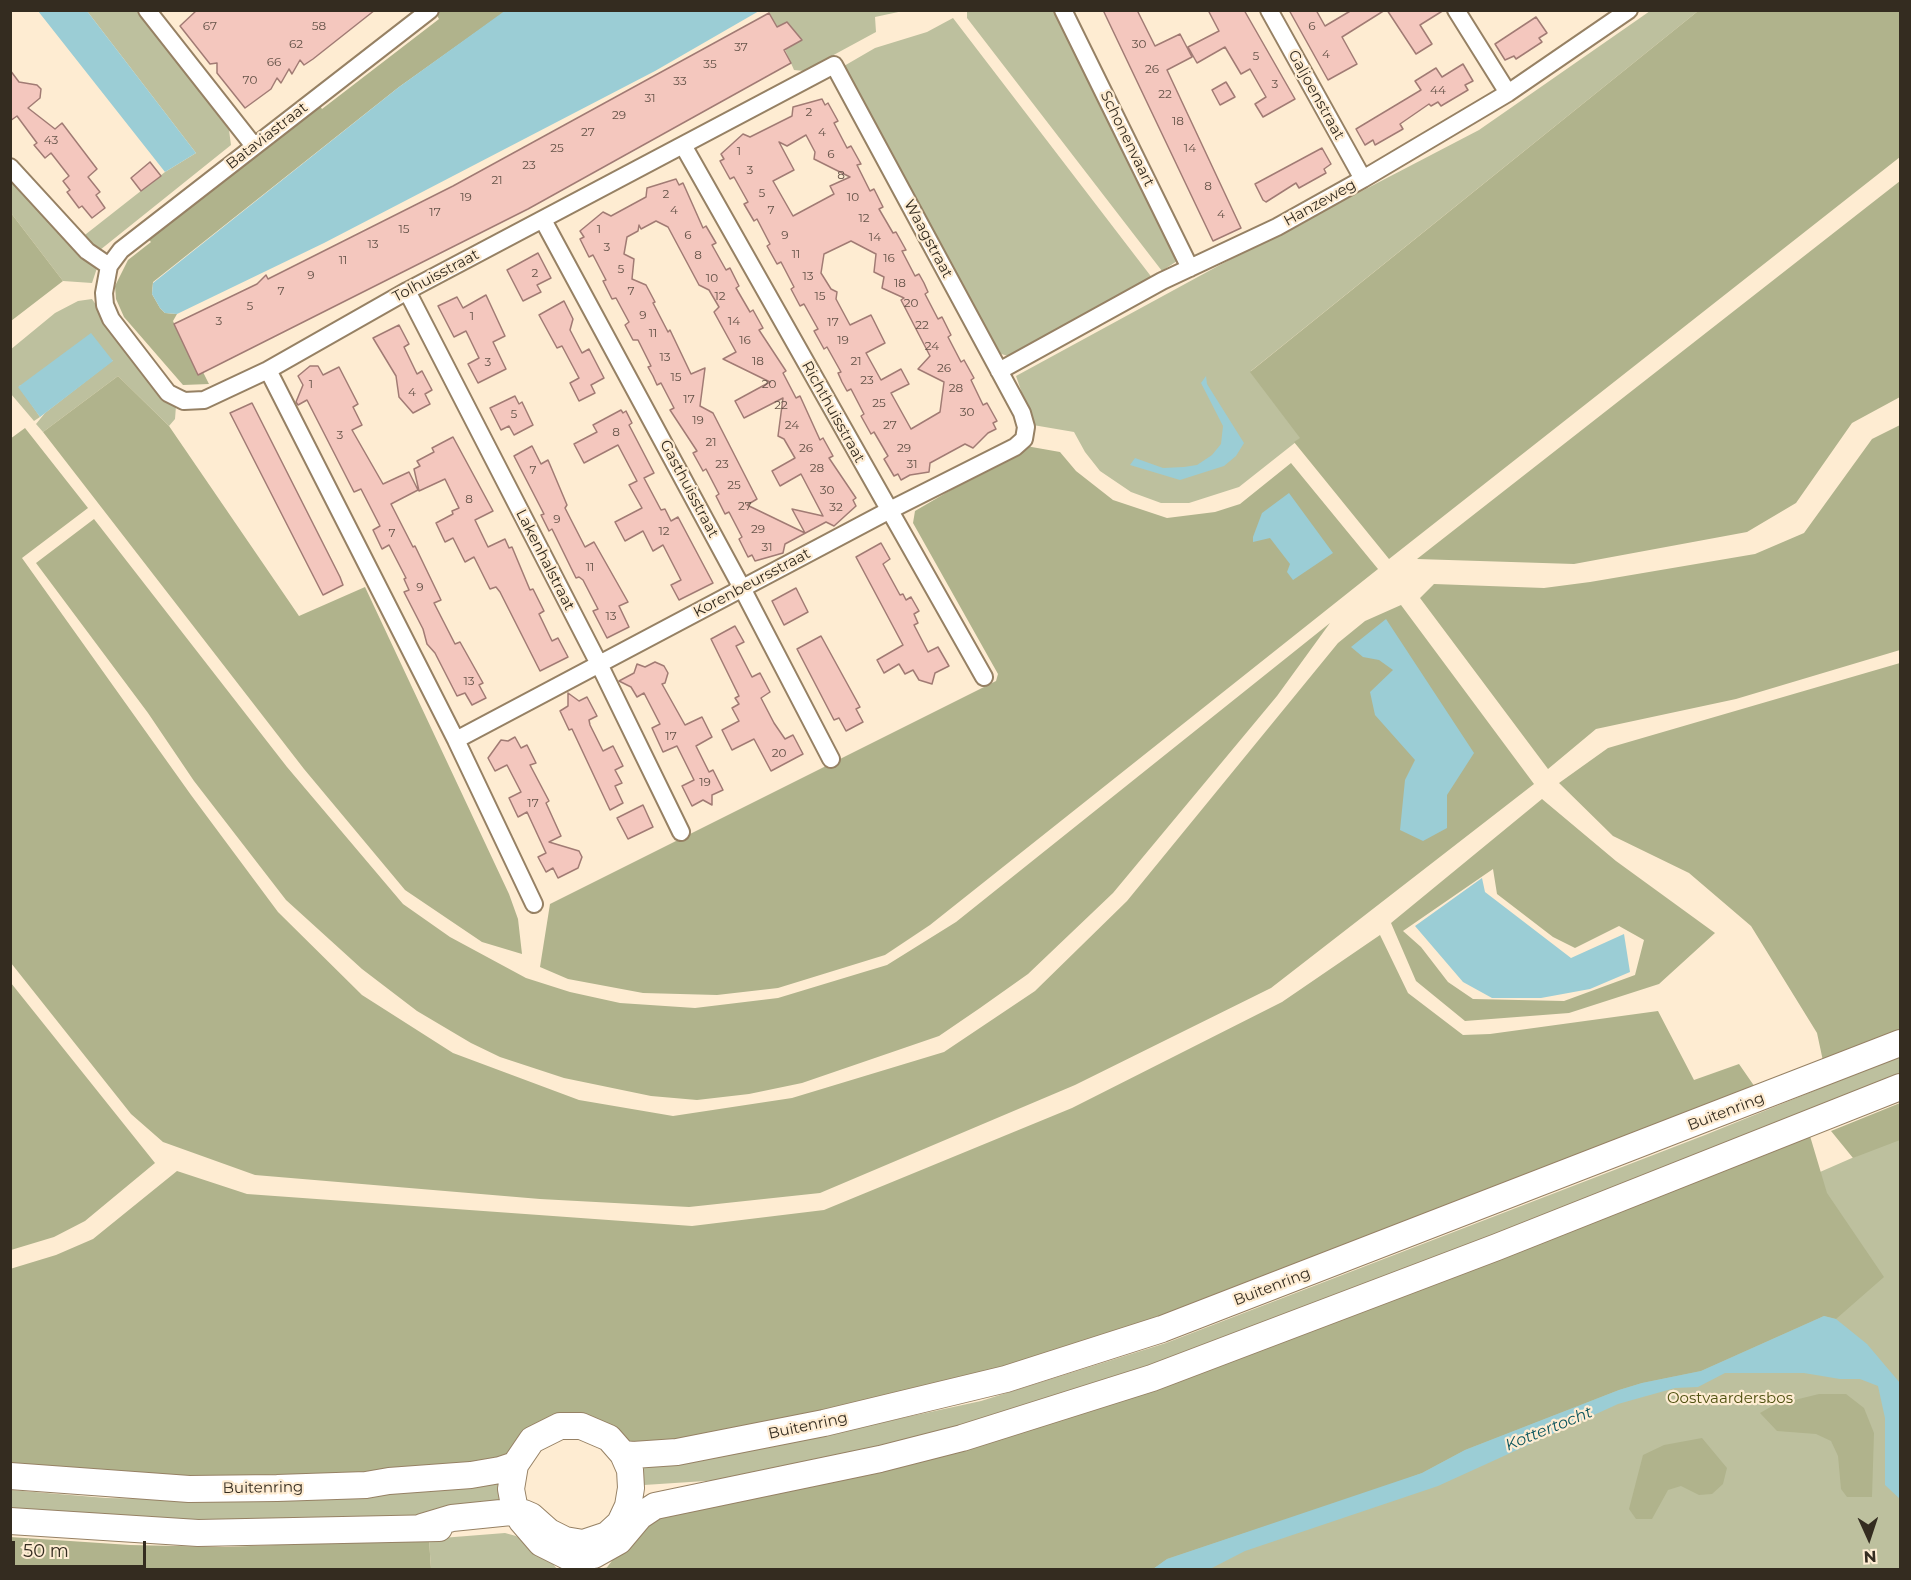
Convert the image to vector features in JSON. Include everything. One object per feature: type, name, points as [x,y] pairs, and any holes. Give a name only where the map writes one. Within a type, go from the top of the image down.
[{"type":"highway","name":"Buitenring","points":[[623,1454],[677,1452],[824,1423],[1006,1379],[1140,1336],[1900,1043]]},
{"type":"highway","points":[[630,1516],[631,1479],[623,1454],[600,1432],[581,1426],[560,1426],[532,1440],[515,1465],[511,1489],[522,1521],[548,1549],[569,1563],[612,1547],[630,1516],[651,1496],[697,1489],[755,1485],[880,1459],[962,1438],[1152,1378],[1497,1247],[1900,1087]]},
{"type":"highway","name":"Buitenring","points":[[10,1476],[189,1490],[366,1485],[481,1473],[515,1465]]},
{"type":"highway","points":[[10,1521],[198,1533],[422,1527],[452,1518],[522,1521],[531,1516],[549,1532],[565,1540],[584,1543],[595,1554]]},
{"type":"street","name":"Bataviastraat","points":[[109,266],[121,250],[430,10]]},
{"type":"street","name":"Schonenvaart","points":[[1063,10],[1190,268]]},
{"type":"street","name":"Galjoenstraat","points":[[1269,10],[1363,179]]},
{"type":"street","points":[[1456,10],[1508,93]]},
{"type":"street","name":"Hanzeweg","points":[[999,371],[1162,281],[1277,226],[1363,179],[1508,93],[1629,10]]},
{"type":"street","points":[[148,11],[254,146]]},
{"type":"street","name":"Tolhuisstraat","points":[[109,266],[104,293],[105,305],[111,320],[168,393],[184,401],[204,400],[268,370],[407,291],[684,147],[834,65]]},
{"type":"street","name":"Waagstraat","points":[[834,65],[1022,413]]},
{"type":"street","name":"Richthuisstraat","points":[[684,147],[984,677]]},
{"type":"street","points":[[10,167],[87,251],[109,266]]},
{"type":"street","name":"Gasthuisstraat","points":[[543,220],[742,588],[831,759]]},
{"type":"street","name":"Lakenhalstraat","points":[[407,291],[599,664],[681,832]]},
{"type":"street","points":[[268,370],[456,740],[534,904]]},
{"type":"street","name":"Korenbeursstraat","points":[[456,740],[888,511],[1015,447],[1024,439],[1026,427],[1022,413]]},
{"type":"green space","points":[[967,10],[1055,11],[1177,261],[1162,271],[967,18]]},
{"type":"green space","points":[[87,11],[137,11],[229,130],[231,145],[100,250],[81,238],[165,172],[196,153]]},
{"type":"green space","points":[[506,11],[399,87],[153,282],[152,294],[165,313],[177,314],[173,321],[198,375],[203,372],[209,384],[183,385],[124,317],[116,299],[115,286],[128,260],[151,242],[147,238],[318,103],[322,109],[439,19],[435,12]]},
{"type":"green space","points":[[768,11],[903,11],[875,17],[876,32],[804,71],[794,70]]},
{"type":"green space","points":[[1650,11],[1698,11],[1251,371],[1301,438],[1239,487],[1189,503],[1161,503],[1131,492],[1100,471],[1085,452],[1074,432],[1033,425],[1016,376],[1218,266],[1479,130]]},
{"type":"green space","points":[[1698,11],[1900,11],[1900,157],[1389,559],[1294,442],[1300,438],[1250,372]]},
{"type":"green space","points":[[953,18],[1153,279],[1008,356],[998,353],[844,66],[875,48],[927,32]]},
{"type":"green space","points":[[10,177],[55,230],[62,231],[97,268],[92,283],[63,281],[11,213]]},
{"type":"green space","points":[[1900,181],[1900,397],[1852,423],[1796,503],[1747,532],[1574,564],[1417,559]]},
{"type":"green space","points":[[11,213],[63,281],[11,321]]},
{"type":"green space","points":[[92,299],[137,365],[176,406],[175,419],[169,426],[118,376],[43,432],[36,424],[45,413],[113,360],[19,386],[40,417],[34,421],[11,394],[10,350],[55,313],[78,301]]},
{"type":"green space","points":[[118,376],[169,426],[299,616],[365,587],[509,894],[518,919],[522,954],[482,942],[405,890],[304,769],[43,432]]},
{"type":"green space","points":[[1900,425],[1900,650],[1736,699],[1596,729],[1548,769],[1420,598],[1434,584],[1544,588],[1755,554],[1804,533],[1872,439]]},
{"type":"green space","points":[[25,428],[88,508],[22,558],[191,795],[278,912],[362,995],[453,1053],[579,1100],[673,1116],[792,1098],[944,1052],[1035,991],[1127,901],[1338,643],[1365,621],[1401,605],[1534,784],[1271,988],[1075,1085],[820,1193],[689,1207],[540,1199],[255,1175],[163,1142],[131,1114],[11,963],[10,439]]},
{"type":"green space","points":[[1026,446],[1060,452],[1076,471],[1113,500],[1167,518],[1215,512],[1240,504],[1291,463],[1378,569],[930,925],[885,955],[778,988],[717,995],[643,993],[568,979],[540,967],[550,904],[996,681],[998,674],[913,523],[915,511]]},
{"type":"green space","points":[[94,519],[287,767],[403,904],[450,937],[526,978],[570,992],[620,1003],[695,1008],[778,998],[887,965],[956,922],[1330,623],[1277,696],[1113,893],[1028,974],[939,1036],[802,1083],[749,1094],[697,1100],[651,1096],[564,1078],[500,1057],[471,1043],[417,1011],[362,969],[286,900],[194,781],[148,713],[36,563]]},
{"type":"green space","points":[[1900,663],[1900,1030],[1823,1061],[1817,1033],[1751,926],[1689,873],[1613,836],[1559,783],[1608,748]]},
{"type":"green space","points":[[1542,799],[1616,861],[1715,933],[1659,984],[1569,1013],[1465,1021],[1416,981],[1391,923]],"holes":[[[1493,869],[1497,894],[1553,937],[1575,948],[1619,926],[1644,940],[1635,975],[1564,1001],[1473,999],[1448,982],[1421,947],[1403,931]]]},
{"type":"green space","points":[[1380,935],[1408,993],[1463,1035],[1490,1034],[1658,1011],[1694,1080],[1739,1064],[1757,1090],[1192,1309],[1057,1355],[744,1434],[635,1443],[621,1438],[606,1426],[512,1449],[496,1462],[446,1470],[193,1477],[11,1467],[10,1269],[56,1255],[93,1239],[177,1171],[247,1194],[692,1226],[824,1210],[1072,1108],[1282,1002]]},
{"type":"green space","points":[[11,983],[155,1163],[85,1221],[54,1237],[11,1250]]},
{"type":"green space","points":[[1900,1056],[1900,1077],[1144,1372],[952,1430],[736,1479],[644,1485],[642,1465],[833,1433],[981,1401],[1166,1343],[1705,1135]]},
{"type":"green space","points":[[1900,1103],[1900,1140],[1853,1158],[1831,1131]]},
{"type":"green space","points":[[1810,1136],[1827,1193],[1884,1277],[1836,1319],[1824,1316],[1701,1371],[1619,1390],[1465,1450],[1422,1473],[1390,1485],[1167,1559],[1153,1569],[605,1570],[614,1558],[659,1515],[916,1461]]},
{"type":"green space","name":"Oostvaardersbos","points":[[1900,1137],[1900,1569],[590,1570],[916,1521],[1573,1280]]},
{"type":"green space","points":[[1819,1394],[1846,1394],[1864,1408],[1874,1433],[1872,1497],[1847,1497],[1841,1489],[1838,1456],[1831,1441],[1816,1434],[1777,1431],[1760,1413],[1774,1405]]},
{"type":"green space","points":[[1702,1438],[1727,1468],[1723,1484],[1712,1494],[1699,1495],[1681,1486],[1668,1490],[1652,1519],[1636,1519],[1629,1509],[1643,1455],[1664,1445]]},
{"type":"green space","points":[[499,1483],[504,1505],[369,1520],[194,1522],[11,1512],[11,1490],[106,1498],[209,1500]]},
{"type":"green space","points":[[505,1533],[516,1536],[550,1560],[557,1569],[431,1569],[429,1539]]},
{"type":"green space","points":[[10,1537],[130,1545],[225,1547],[429,1539],[431,1569],[62,1570],[11,1566]]},
{"type":"water","points":[[506,10],[759,11],[655,71],[324,243],[177,314],[165,313],[160,308],[152,294],[153,283],[399,87]]},
{"type":"water","points":[[38,11],[87,11],[196,153],[165,172]]},
{"type":"water","points":[[91,333],[113,361],[40,417],[18,387]]},
{"type":"water","points":[[1206,376],[1207,384],[1244,443],[1236,456],[1224,466],[1180,480],[1130,465],[1135,458],[1163,468],[1184,467],[1197,465],[1212,455],[1221,444],[1223,426],[1201,383]]},
{"type":"water","points":[[1289,493],[1333,553],[1293,580],[1287,572],[1290,564],[1270,538],[1253,542],[1262,513]]},
{"type":"water","points":[[1386,619],[1474,753],[1447,795],[1447,828],[1423,841],[1400,830],[1405,780],[1415,760],[1375,715],[1370,692],[1393,670],[1379,660],[1363,657],[1351,647]]},
{"type":"water","points":[[1482,878],[1485,892],[1571,958],[1624,934],[1630,972],[1590,989],[1541,998],[1492,998],[1463,982],[1415,926]]},
{"type":"water","name":"Kottertocht","points":[[1824,1316],[1836,1319],[1867,1344],[1900,1383],[1900,1499],[1885,1485],[1885,1418],[1878,1386],[1860,1379],[1840,1379],[1804,1373],[1725,1373],[1698,1387],[1675,1388],[1618,1404],[1438,1486],[1245,1551],[1210,1569],[1153,1569],[1167,1559],[1422,1473],[1465,1450],[1619,1390],[1701,1371]]},
{"type":"building","points":[[197,10],[375,10],[304,65],[300,60],[292,74],[289,69],[281,83],[277,78],[271,89],[245,108],[217,73],[217,63],[210,64],[180,26]]},
{"type":"building","points":[[1103,10],[1137,10],[1155,46],[1180,34],[1192,57],[1167,70],[1241,228],[1213,241]]},
{"type":"building","points":[[1208,10],[1244,10],[1295,99],[1263,117],[1255,104],[1266,97],[1250,69],[1241,74],[1225,47],[1197,63],[1188,47],[1219,31]]},
{"type":"building","points":[[1289,10],[1316,10],[1325,26],[1352,10],[1385,10],[1342,37],[1357,64],[1328,80]]},
{"type":"building","points":[[1387,10],[1444,10],[1420,25],[1432,44],[1416,54]]},
{"type":"building","points":[[769,13],[777,27],[787,22],[802,40],[784,50],[791,63],[528,209],[198,375],[174,324],[257,284],[266,275],[268,279],[453,186]]},
{"type":"building","points":[[1536,17],[1547,33],[1539,38],[1542,42],[1516,59],[1514,56],[1505,60],[1495,44]]},
{"type":"building","points":[[1463,64],[1473,81],[1465,85],[1468,90],[1441,106],[1438,102],[1431,106],[1429,104],[1400,124],[1403,129],[1375,145],[1373,140],[1365,145],[1356,129],[1421,90],[1415,81],[1436,68],[1442,77]]},
{"type":"building","points":[[10,70],[19,82],[37,85],[41,89],[40,98],[28,108],[55,129],[62,123],[97,169],[88,177],[100,192],[96,195],[105,208],[92,218],[82,206],[79,208],[67,192],[70,190],[63,181],[69,176],[51,153],[45,158],[34,145],[37,143],[17,116],[10,121]]},
{"type":"building","points":[[1226,82],[1235,97],[1220,105],[1212,90]]},
{"type":"building","points":[[822,99],[825,105],[828,103],[838,121],[834,123],[847,148],[851,146],[861,164],[857,165],[870,191],[874,189],[883,207],[879,209],[893,233],[896,232],[906,250],[902,251],[915,276],[919,274],[928,292],[925,294],[938,319],[942,317],[951,335],[948,337],[961,362],[964,360],[974,378],[971,380],[983,405],[987,403],[997,421],[993,423],[996,429],[988,433],[973,448],[965,444],[930,463],[929,472],[910,475],[901,480],[898,474],[894,476],[884,459],[888,456],[874,432],[871,434],[861,416],[864,414],[851,389],[847,391],[838,373],[841,372],[827,347],[824,349],[814,331],[818,329],[804,304],[800,306],[791,289],[794,287],[781,262],[777,264],[767,246],[770,244],[757,219],[754,221],[744,204],[748,202],[734,177],[730,179],[720,161],[724,159],[721,154],[743,134],[750,137],[792,116],[793,107]],"holes":[[[806,135],[815,152],[814,159],[850,177],[830,186],[834,194],[793,216],[773,181],[794,170],[779,142],[787,146]],[[851,241],[876,254],[874,272],[884,277],[882,288],[904,298],[901,300],[930,356],[918,369],[944,382],[940,412],[911,429],[891,393],[909,384],[901,369],[881,380],[866,353],[885,343],[871,315],[850,325],[836,299],[837,292],[831,289],[821,273],[824,254]]]},
{"type":"building","points":[[1322,148],[1331,164],[1324,169],[1326,173],[1299,188],[1296,183],[1266,202],[1263,200],[1255,184]]},
{"type":"building","points":[[150,162],[161,176],[141,191],[131,178]]},
{"type":"building","points":[[676,179],[679,185],[683,183],[703,228],[706,226],[716,243],[712,245],[726,270],[730,268],[739,286],[736,288],[750,312],[753,310],[763,328],[759,330],[786,371],[783,373],[796,398],[800,396],[820,440],[823,438],[833,456],[829,458],[856,498],[853,500],[856,506],[834,526],[826,522],[785,544],[783,553],[755,561],[752,555],[748,557],[739,539],[742,537],[729,512],[725,514],[716,496],[719,494],[706,469],[703,471],[693,453],[697,451],[670,410],[674,408],[661,383],[657,385],[648,367],[651,366],[638,340],[633,340],[625,325],[629,322],[616,298],[612,299],[603,281],[606,280],[593,255],[589,257],[580,239],[584,237],[580,231],[603,212],[611,216],[646,197],[647,188]],"holes":[[[656,221],[668,227],[699,285],[709,290],[719,307],[714,312],[736,352],[723,359],[770,382],[735,401],[744,418],[783,398],[778,436],[784,439],[795,458],[772,471],[780,486],[801,474],[823,516],[792,509],[805,533],[747,505],[757,499],[713,413],[700,406],[705,368],[691,374],[670,330],[668,332],[653,303],[655,302],[646,285],[632,279],[634,259],[624,254],[627,237],[638,231],[639,225],[641,229]]]},
{"type":"building","points":[[538,253],[551,278],[537,285],[541,292],[523,301],[507,270]]},
{"type":"building","points":[[486,295],[505,336],[493,342],[506,369],[478,383],[468,364],[479,358],[466,331],[454,337],[438,306],[457,297],[463,308]]},
{"type":"building","points":[[564,301],[573,319],[570,330],[582,353],[589,349],[604,378],[591,385],[595,393],[579,401],[570,383],[579,378],[562,346],[557,348],[539,315]]},
{"type":"building","points":[[399,325],[409,344],[404,347],[417,374],[422,371],[432,390],[425,394],[430,404],[413,413],[399,397],[396,376],[373,338]]},
{"type":"building","points":[[310,366],[318,366],[323,375],[339,367],[358,404],[353,407],[362,425],[352,430],[383,484],[409,472],[418,490],[391,504],[413,547],[415,546],[441,600],[434,603],[455,644],[460,642],[483,683],[479,685],[486,698],[472,705],[465,693],[457,696],[435,653],[427,644],[423,629],[404,592],[409,590],[404,579],[406,578],[389,545],[382,549],[373,530],[380,526],[361,489],[354,492],[307,400],[298,405],[296,402],[303,385],[298,376]]},
{"type":"building","points":[[515,396],[519,404],[522,402],[533,425],[514,435],[509,426],[501,430],[490,408]]},
{"type":"building","points":[[252,403],[343,585],[323,595],[230,413]]},
{"type":"building","points":[[621,410],[623,413],[626,411],[632,423],[629,425],[654,473],[644,478],[661,510],[665,509],[671,521],[678,517],[713,583],[679,600],[671,585],[681,580],[663,545],[653,551],[643,531],[625,541],[615,522],[642,508],[629,485],[637,481],[618,445],[584,463],[574,444],[597,432],[593,425]]},
{"type":"building","points":[[453,437],[493,511],[475,520],[488,547],[505,539],[509,548],[512,547],[530,590],[533,589],[544,611],[539,614],[552,641],[558,638],[568,657],[540,671],[500,592],[496,587],[490,589],[474,557],[465,562],[453,538],[445,542],[436,523],[459,508],[445,479],[419,491],[414,469],[420,466],[417,461],[434,452],[432,448]]},
{"type":"building","points":[[532,446],[541,464],[548,460],[567,505],[565,508],[585,547],[594,542],[628,602],[619,606],[629,627],[607,638],[593,611],[598,609],[583,580],[576,578],[552,529],[549,531],[541,515],[544,514],[514,456]]},
{"type":"building","points":[[881,543],[890,559],[883,564],[900,595],[903,594],[906,600],[911,597],[919,611],[914,614],[918,623],[914,625],[928,652],[938,647],[949,666],[935,673],[932,684],[919,680],[913,670],[905,674],[899,664],[884,673],[877,660],[903,645],[856,557]]},
{"type":"building","points":[[796,588],[808,612],[784,625],[772,601]]},
{"type":"building","points":[[735,626],[744,642],[736,646],[752,677],[760,673],[770,692],[761,698],[774,723],[785,739],[793,735],[803,754],[771,771],[754,739],[732,750],[722,730],[739,721],[732,708],[739,704],[735,698],[739,696],[711,639]]},
{"type":"building","points":[[821,636],[860,707],[856,709],[863,722],[846,731],[839,718],[834,720],[797,649]]},
{"type":"building","points":[[655,662],[664,666],[668,673],[665,683],[662,684],[685,725],[702,717],[712,737],[696,746],[709,772],[713,770],[723,790],[712,795],[712,805],[703,800],[692,806],[682,786],[694,780],[677,746],[663,752],[652,728],[660,724],[644,693],[637,697],[631,687],[619,681],[634,673],[637,664],[645,667]]},
{"type":"building","points":[[568,693],[579,701],[587,697],[597,716],[589,720],[590,725],[603,751],[613,746],[623,766],[615,770],[622,783],[615,786],[623,803],[610,810],[572,729],[569,730],[560,711],[568,706]]},
{"type":"building","points":[[515,737],[521,748],[527,745],[536,763],[530,765],[549,801],[546,803],[561,836],[549,842],[579,851],[582,857],[578,868],[558,878],[553,868],[546,872],[538,857],[546,853],[527,812],[518,817],[509,798],[521,792],[507,765],[495,771],[488,758],[501,740],[508,741]]},
{"type":"building","points":[[643,805],[653,827],[628,839],[617,818]]}]
